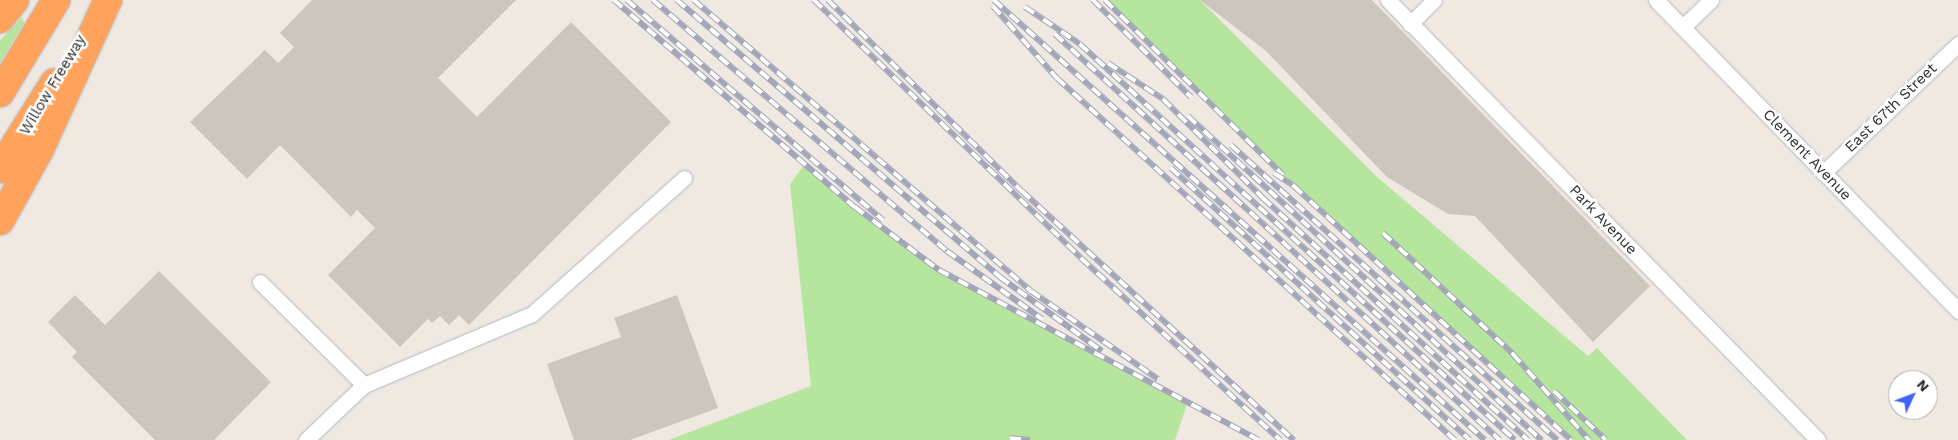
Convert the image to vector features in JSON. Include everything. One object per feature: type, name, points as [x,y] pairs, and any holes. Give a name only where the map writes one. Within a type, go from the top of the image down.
[{"type":"highway","points":[[0,19],[15,0]]},
{"type":"highway","points":[[0,94],[56,0]]},
{"type":"highway","name":"Willow Freeway","points":[[0,168],[104,0]]},
{"type":"highway","points":[[0,221],[40,149],[108,0]]},
{"type":"street","name":"Park Avenue","points":[[1388,0],[1818,440]]},
{"type":"street","points":[[1410,24],[1434,0]]},
{"type":"street","name":"Clement Avenue","points":[[1656,0],[1958,311]]},
{"type":"street","points":[[1683,27],[1711,0]]},
{"type":"street","name":"East 67th Street","points":[[1823,173],[1957,47]]},
{"type":"street","points":[[306,440],[364,385],[532,314],[684,178]]},
{"type":"street","points":[[260,282],[364,385]]},
{"type":"green space","points":[[1105,0],[1200,0],[1376,176],[1588,356],[1597,348],[1687,440],[1571,440],[1242,139]]},
{"type":"green space","points":[[22,17],[24,23],[0,63],[0,41]]},
{"type":"green space","points":[[805,164],[939,270],[1188,401],[1175,440],[669,440],[811,386],[790,184]]},
{"type":"building","points":[[312,0],[516,0],[438,78],[477,117],[571,22],[671,122],[469,325],[459,315],[449,325],[440,316],[432,323],[428,319],[400,347],[328,275],[375,228],[357,210],[351,217],[280,145],[247,179],[190,122],[265,50],[278,63],[294,47],[280,33]]},
{"type":"building","points":[[1200,0],[1372,0],[1650,286],[1593,342],[1475,216],[1448,214],[1387,177],[1266,51]]},
{"type":"building","points":[[159,271],[271,382],[214,440],[155,440],[72,357],[77,352],[48,322],[75,295],[105,325]]},
{"type":"building","points":[[677,295],[718,408],[630,440],[574,440],[547,364],[621,337],[614,318]]},
{"type":"railway","points":[[614,0],[855,207],[939,270],[1259,440]]},
{"type":"railway","points":[[627,0],[883,220]]},
{"type":"railway","points":[[653,0],[947,251],[1042,319]]},
{"type":"railway","points":[[677,0],[1000,277],[1102,351]]},
{"type":"railway","points":[[694,0],[1031,291],[1158,379]]},
{"type":"railway","points":[[814,0],[1081,258],[1280,440]]},
{"type":"railway","points":[[828,0],[1022,191],[1294,440]]},
{"type":"railway","points":[[994,0],[1485,440]]},
{"type":"railway","points":[[1093,0],[1191,97]]},
{"type":"railway","points":[[1105,0],[1283,175]]},
{"type":"railway","points":[[993,6],[1057,78],[1455,440]]},
{"type":"railway","points":[[1025,7],[1080,44],[1515,440]]},
{"type":"railway","points":[[1055,34],[1500,440]]},
{"type":"railway","points":[[1108,63],[1163,99],[1263,198],[1528,440]]},
{"type":"railway","points":[[1188,116],[1542,440]]},
{"type":"railway","points":[[1231,145],[1557,440]]},
{"type":"railway","points":[[1171,168],[1470,440]]},
{"type":"railway","points":[[1274,173],[1294,186],[1571,440]]},
{"type":"railway","points":[[1383,233],[1513,354],[1589,440]]},
{"type":"railway","points":[[1554,391],[1606,440]]},
{"type":"railway","points":[[1010,438],[1030,440]]}]
